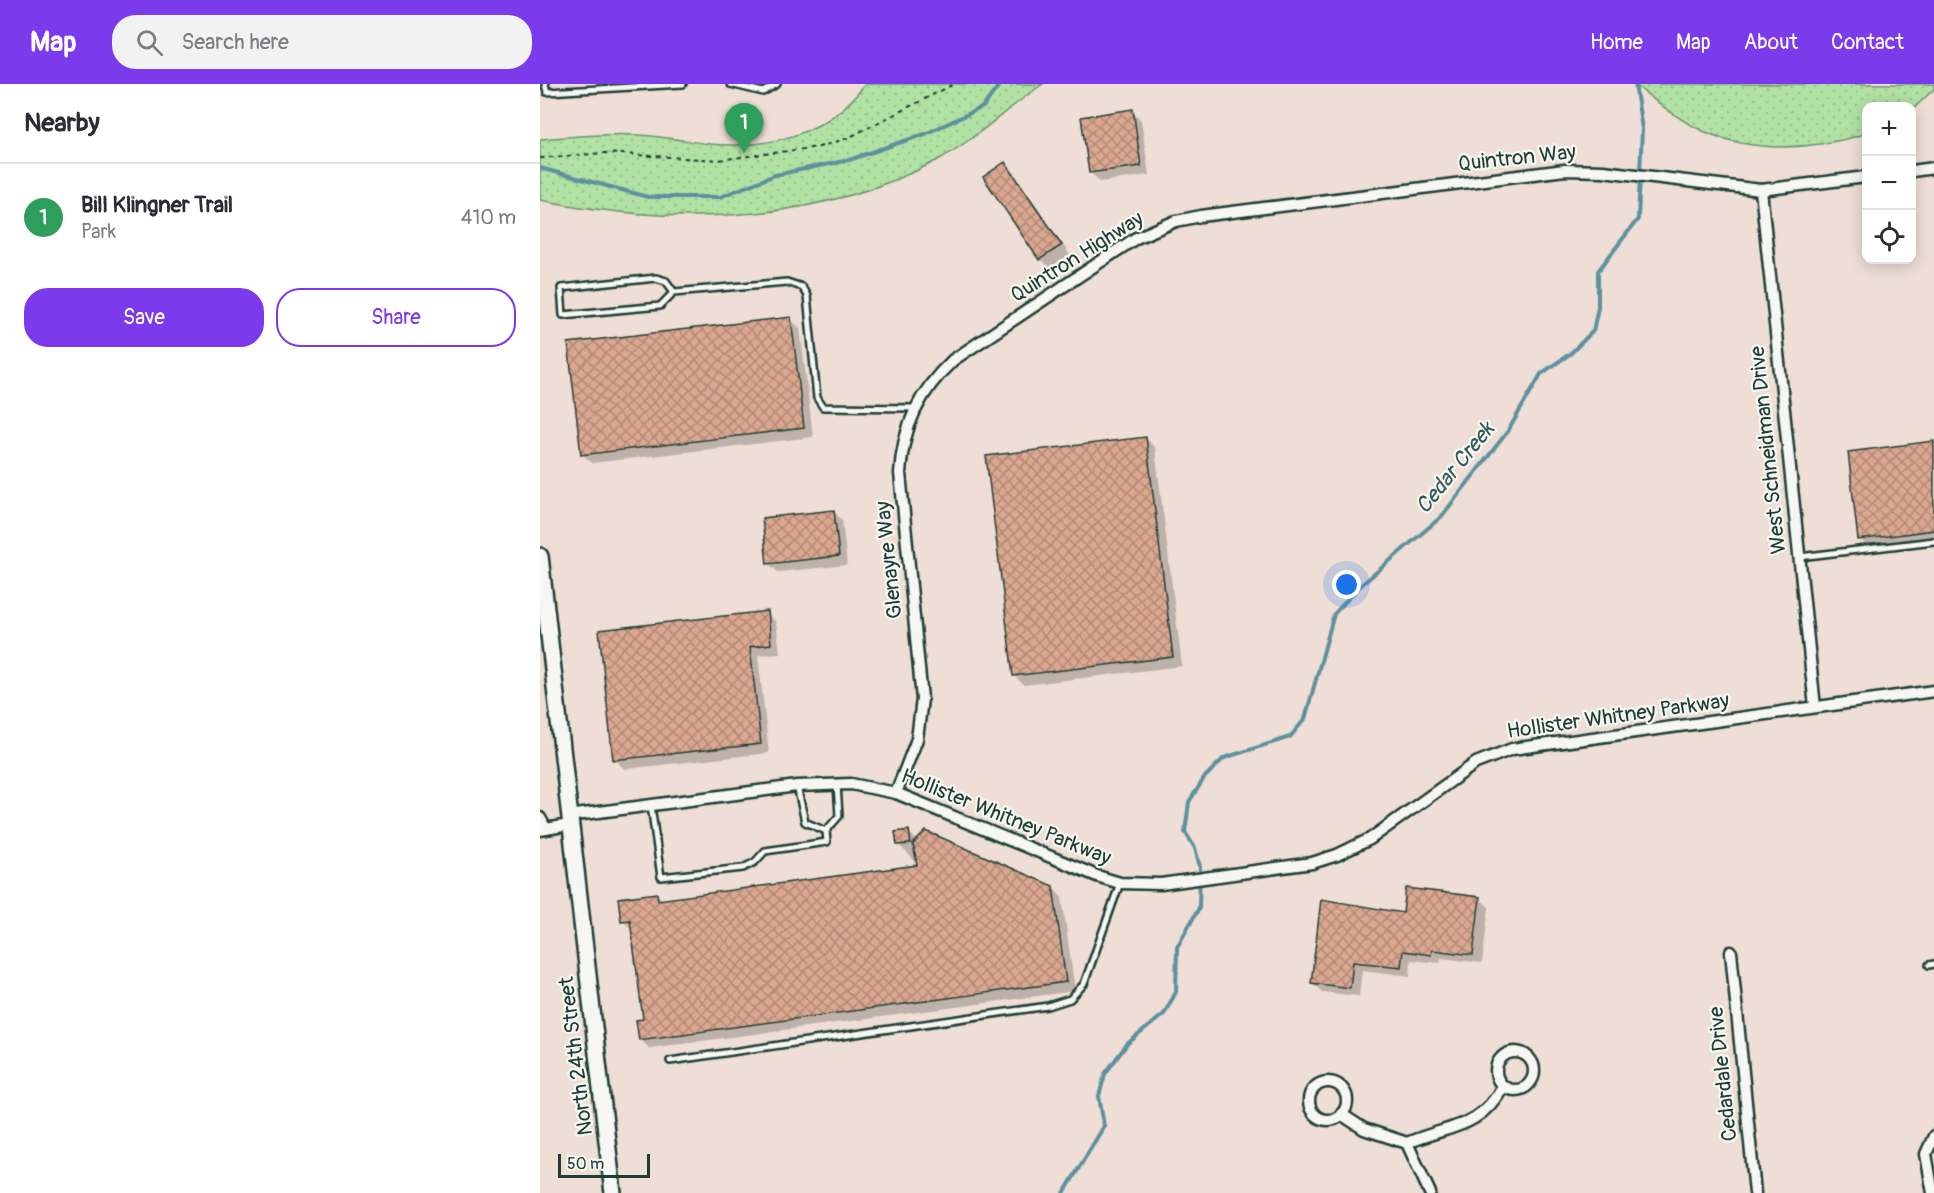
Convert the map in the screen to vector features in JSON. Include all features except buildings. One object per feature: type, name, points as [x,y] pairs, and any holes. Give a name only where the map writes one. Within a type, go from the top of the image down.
[{"type":"main road","name":"North 24th Street","points":[[540,556],[544,617],[614,1193]]},
{"type":"street","points":[[1916,170],[1934,168]]},
{"type":"street","name":"Quintron Way","points":[[1207,215],[1565,170],[1603,171],[1761,190],[1862,177]]},
{"type":"street","name":"West Schneidman Drive","points":[[1761,190],[1815,706]]},
{"type":"street","name":"Quintron Highway","points":[[975,346],[1136,238],[1176,222],[1207,215]]},
{"type":"street","name":"Glenayre Way","points":[[896,793],[917,740],[922,712],[900,473],[901,451],[914,408],[938,374],[975,346]]},
{"type":"street","name":"Hollister Whitney Parkway","points":[[542,830],[569,820],[651,805],[798,786],[837,784],[877,788],[896,793],[1097,876],[1120,883],[1161,884],[1312,863],[1337,855],[1370,839],[1476,763],[1512,749],[1815,706],[1934,692]]},
{"type":"street","points":[[540,818],[542,830]]},
{"type":"street","name":"Cedardale Drive","points":[[1731,952],[1755,1193]]},
{"type":"street","points":[[1341,1114],[1364,1129],[1407,1143],[1437,1130],[1465,1126],[1495,1101],[1503,1086]]},
{"type":"street","points":[[1933,1193],[1926,1154],[1934,1136]]},
{"type":"street","points":[[1407,1143],[1430,1193]]},
{"type":"lane","points":[[546,84],[547,92],[683,84]]},
{"type":"lane","points":[[730,84],[763,93],[777,84]]},
{"type":"lane","points":[[674,292],[666,281],[656,279],[561,288],[563,315],[660,306],[674,292],[787,282],[802,287],[807,296],[817,398],[823,407],[914,408]]},
{"type":"lane","points":[[1799,557],[1934,541]]},
{"type":"lane","points":[[651,805],[661,877],[743,868],[755,862],[765,852],[827,842],[826,831],[838,816],[837,784]]},
{"type":"lane","points":[[798,786],[806,822],[826,831]]},
{"type":"lane","points":[[670,1061],[1048,1006],[1070,999],[1084,984],[1120,883]]},
{"type":"path","points":[[540,158],[604,153],[718,160],[819,147],[848,138],[954,84]]},
{"type":"green space","points":[[865,84],[1043,84],[936,161],[889,182],[841,198],[792,208],[742,214],[691,216],[641,214],[540,200],[540,139],[625,135],[655,136],[710,144],[754,144],[797,135],[816,126],[851,101]]},
{"type":"green space","points":[[1634,84],[1934,84],[1934,89],[1916,106],[1916,102],[1862,102],[1862,135],[1824,144],[1804,146],[1763,146],[1723,138],[1694,127]]},
{"type":"waterway","points":[[540,168],[648,197],[720,197],[775,175],[849,160],[925,134],[983,107],[1000,84]]},
{"type":"waterway","name":"Cedar Creek","points":[[1064,1193],[1104,1126],[1099,1096],[1105,1074],[1127,1044],[1164,1014],[1176,992],[1177,947],[1199,908],[1200,867],[1195,848],[1185,832],[1189,802],[1205,777],[1224,758],[1290,737],[1305,719],[1334,614],[1359,587],[1441,517],[1508,431],[1541,374],[1571,353],[1593,331],[1598,307],[1598,271],[1638,219],[1642,129],[1635,84]]},
{"type":"place","name":"Bill Klingner Trail","points":[[744,153]]}]
